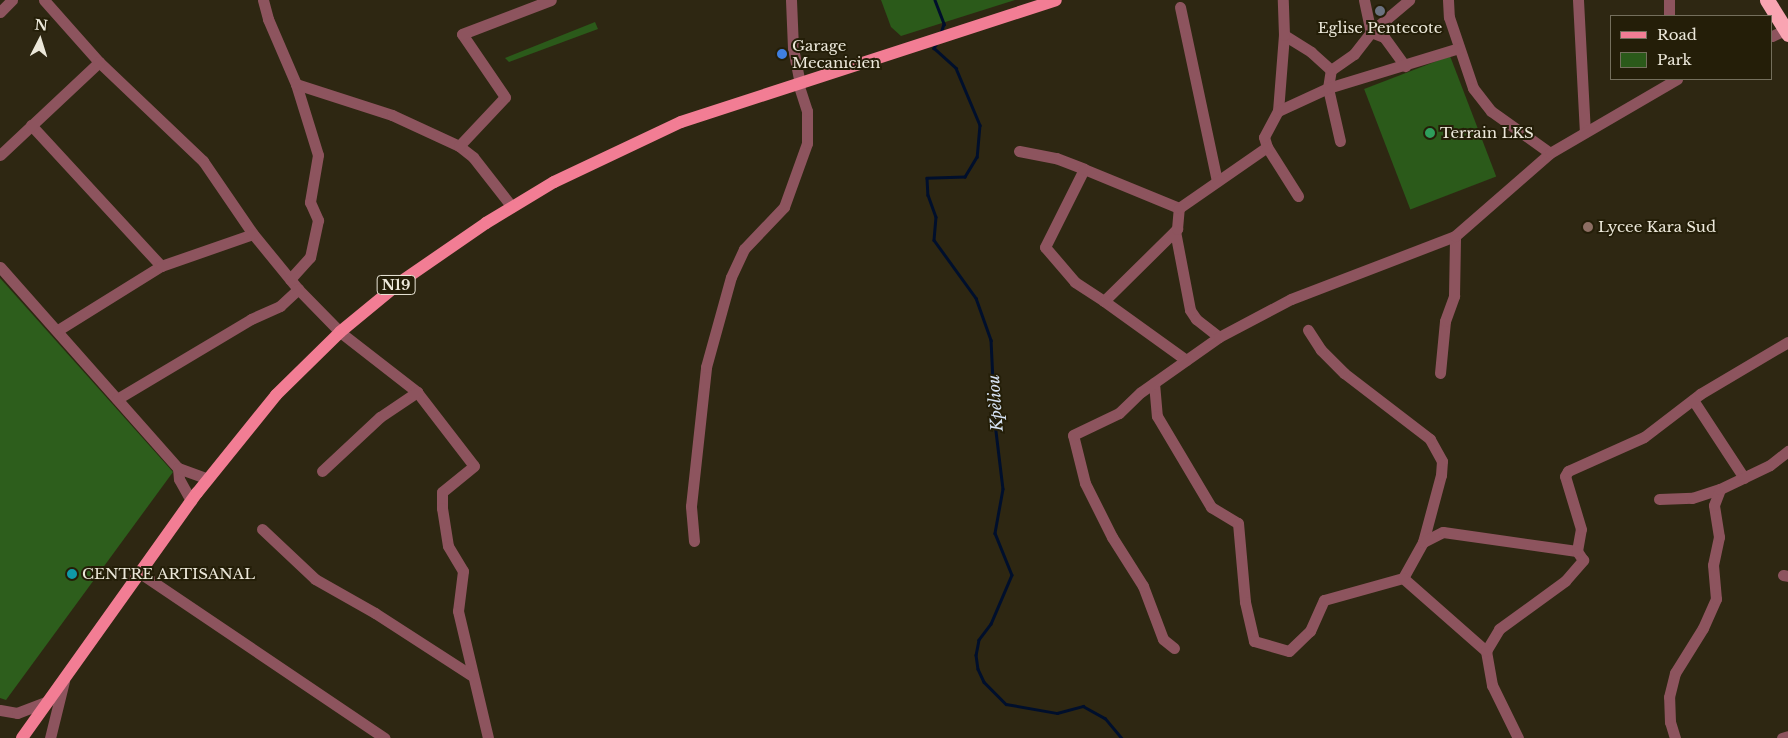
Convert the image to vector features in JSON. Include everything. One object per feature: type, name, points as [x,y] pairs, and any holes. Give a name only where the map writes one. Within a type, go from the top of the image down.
[{"type":"highway","points":[[1768,0],[1782,33]]},
{"type":"main road","name":"N19","points":[[22,738],[191,501],[276,395],[340,332],[402,280],[512,207],[580,169],[681,122],[928,40],[1056,0]]},
{"type":"street","points":[[0,12],[12,0]]},
{"type":"street","points":[[44,0],[99,62],[203,161],[253,234],[298,289],[340,332],[417,392],[474,466],[442,492],[442,508],[448,546],[463,571],[458,611],[471,675],[479,694],[488,738]]},
{"type":"street","points":[[263,0],[268,19],[296,84],[318,155],[310,202],[318,220],[310,257],[290,279]]},
{"type":"street","points":[[459,146],[505,97],[462,34],[551,0]]},
{"type":"street","points":[[694,541],[691,506],[706,367],[731,277],[744,248],[784,206],[807,143],[807,111],[799,83],[793,48],[791,0]]},
{"type":"street","points":[[1283,0],[1284,35],[1278,111],[1264,137],[1267,147],[1298,196]]},
{"type":"street","points":[[1364,0],[1371,32]]},
{"type":"street","points":[[1340,141],[1328,88],[1331,70],[1354,54],[1371,32],[1409,0]]},
{"type":"street","points":[[1448,0],[1459,48],[1473,88],[1491,111],[1550,153]]},
{"type":"street","points":[[1578,0],[1585,132]]},
{"type":"street","points":[[1670,0],[1670,15]]},
{"type":"street","points":[[1180,6],[1217,181]]},
{"type":"street","points":[[1371,32],[1384,37],[1405,66]]},
{"type":"street","points":[[1284,35],[1311,52],[1331,70]]},
{"type":"street","points":[[1278,111],[1328,88],[1459,48]]},
{"type":"street","points":[[0,155],[99,62]]},
{"type":"street","points":[[1174,648],[1163,639],[1143,586],[1112,537],[1085,483],[1073,435],[1119,413],[1154,383],[1219,337],[1291,299],[1454,236],[1550,153],[1675,80]]},
{"type":"street","points":[[296,84],[392,115],[459,146],[473,157],[512,207]]},
{"type":"street","points":[[31,125],[160,266]]},
{"type":"street","points":[[1219,337],[1196,319],[1190,310],[1175,231],[1179,208],[1267,147]]},
{"type":"street","points":[[1019,151],[1056,158],[1179,208]]},
{"type":"street","points":[[1084,169],[1046,247],[1075,282],[1186,360]]},
{"type":"street","points":[[1104,301],[1175,231]]},
{"type":"street","points":[[58,330],[160,266],[253,234]]},
{"type":"street","points":[[1440,373],[1445,321],[1454,296],[1454,236]]},
{"type":"street","points":[[0,267],[58,330],[178,468],[208,479]]},
{"type":"street","points":[[117,398],[234,329],[280,306],[298,289]]},
{"type":"street","points":[[1154,383],[1157,416],[1211,507],[1238,523],[1245,602],[1254,640],[1289,651],[1310,631],[1324,600],[1403,578],[1423,542],[1441,475],[1440,455],[1430,438],[1344,373],[1321,350],[1308,330]]},
{"type":"street","points":[[1486,651],[1499,629],[1565,581],[1582,560],[1577,551],[1581,529],[1565,474],[1644,437],[1693,400],[1788,342]]},
{"type":"street","points":[[322,471],[380,417],[417,392]]},
{"type":"street","points":[[1693,400],[1744,478]]},
{"type":"street","points":[[1659,498],[1692,498],[1720,489],[1744,478],[1788,451]]},
{"type":"street","points":[[178,468],[179,479],[191,501]]},
{"type":"street","points":[[1675,738],[1670,722],[1669,697],[1674,673],[1704,628],[1716,599],[1713,565],[1720,537],[1714,505],[1720,489]]},
{"type":"street","points":[[262,529],[315,579],[375,612],[471,675]]},
{"type":"street","points":[[1423,542],[1443,532],[1577,551]]},
{"type":"street","points":[[140,573],[384,738]]},
{"type":"street","points":[[1403,578],[1486,651],[1492,684],[1518,738]]},
{"type":"street","points":[[50,738],[64,679]]},
{"type":"street","points":[[0,710],[17,713],[48,701]]},
{"type":"street","points":[[1782,738],[1788,736]]},
{"type":"green space","points":[[881,0],[1015,0],[901,36],[891,27]]},
{"type":"green space","points":[[595,22],[598,29],[509,62],[505,58]]},
{"type":"green space","name":"Terrain LKS","points":[[1450,56],[1496,176],[1410,209],[1364,89]]},
{"type":"green space","points":[[0,278],[173,472],[6,700],[0,698]]},
{"type":"waterway","points":[[935,0],[944,24],[941,33]]},
{"type":"waterway","name":"Kpèliou","points":[[936,45],[934,48],[956,68],[980,125],[977,157],[965,177],[927,178],[928,195],[936,217],[934,240],[976,298],[991,340],[995,423],[1003,489],[995,533],[1012,575],[991,624],[979,640],[976,655],[978,669],[984,682],[1006,704],[1057,713],[1083,706],[1105,718],[1122,738]]},
{"type":"place","name":"Eglise Pentecote","points":[[1380,11]]},
{"type":"place","name":"Garage Mecanicien","points":[[782,54]]},
{"type":"place","name":"Terrain LKS","points":[[1430,133]]},
{"type":"place","name":"Lycee Kara Sud","points":[[1588,227]]},
{"type":"place","name":"CENTRE ARTISANAL","points":[[72,574]]}]
